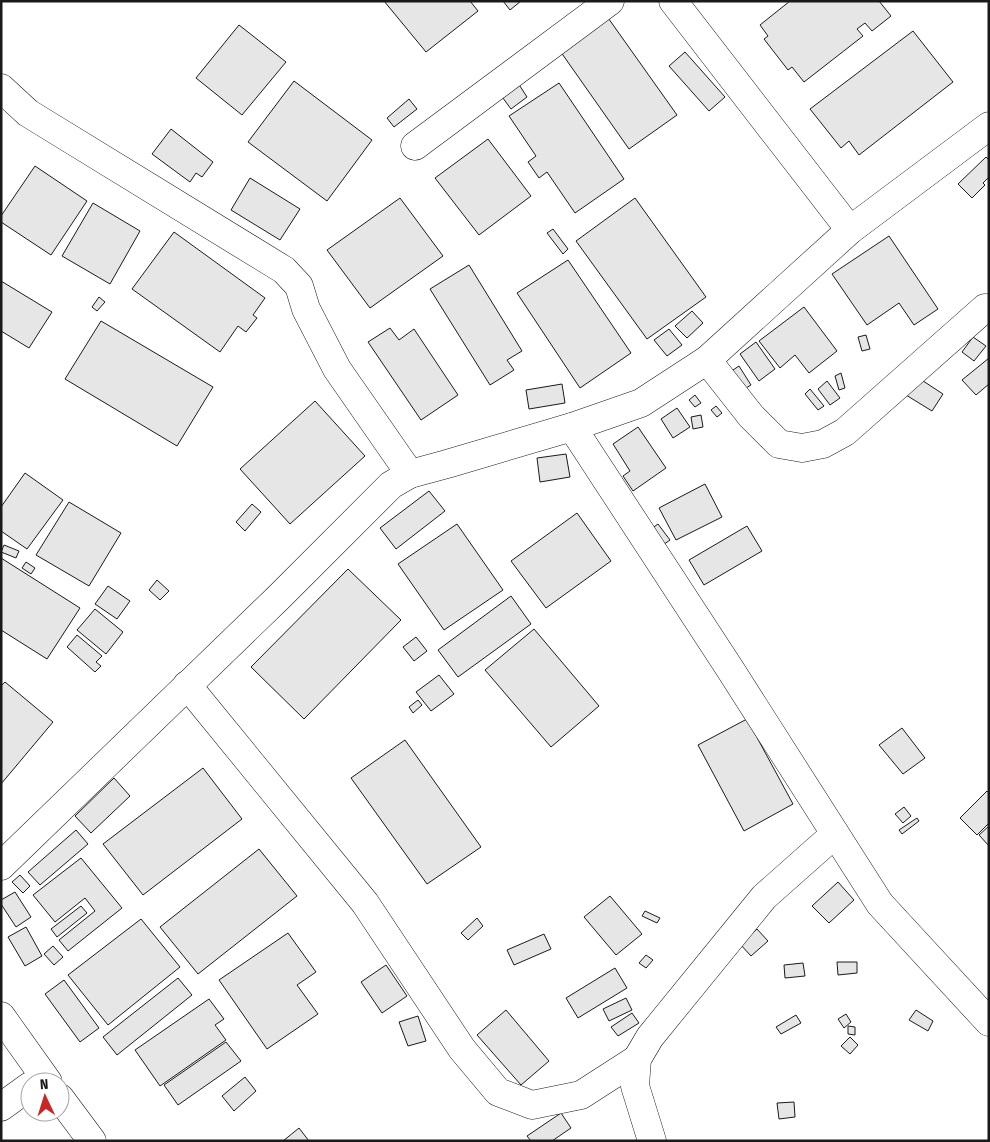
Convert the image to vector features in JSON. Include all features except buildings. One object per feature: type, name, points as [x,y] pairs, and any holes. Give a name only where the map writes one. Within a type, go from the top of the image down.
[{"type":"street","points":[[415,146],[610,1]]},
{"type":"street","points":[[673,1],[850,230]]},
{"type":"street","points":[[1,88],[28,113],[284,270],[299,286],[306,309],[338,369],[410,474]]},
{"type":"street","points":[[1,866],[279,597],[391,485],[410,474],[457,462],[572,427],[641,403],[707,360],[850,230],[989,126]]},
{"type":"street","points":[[707,360],[751,416],[779,444],[802,448],[823,444],[845,432],[985,308]]},
{"type":"street","points":[[572,427],[880,904],[989,1022]]},
{"type":"street","points":[[187,685],[365,903],[462,1049],[498,1092],[532,1105],[581,1095],[637,1059]]},
{"type":"street","points":[[652,1141],[635,1086],[637,1059],[650,1036],[764,897],[835,834]]},
{"type":"street","points":[[1,1016],[33,1072]]},
{"type":"street","points":[[3,1103],[20,1093]]},
{"type":"street","points":[[70,1111],[92,1141]]}]
